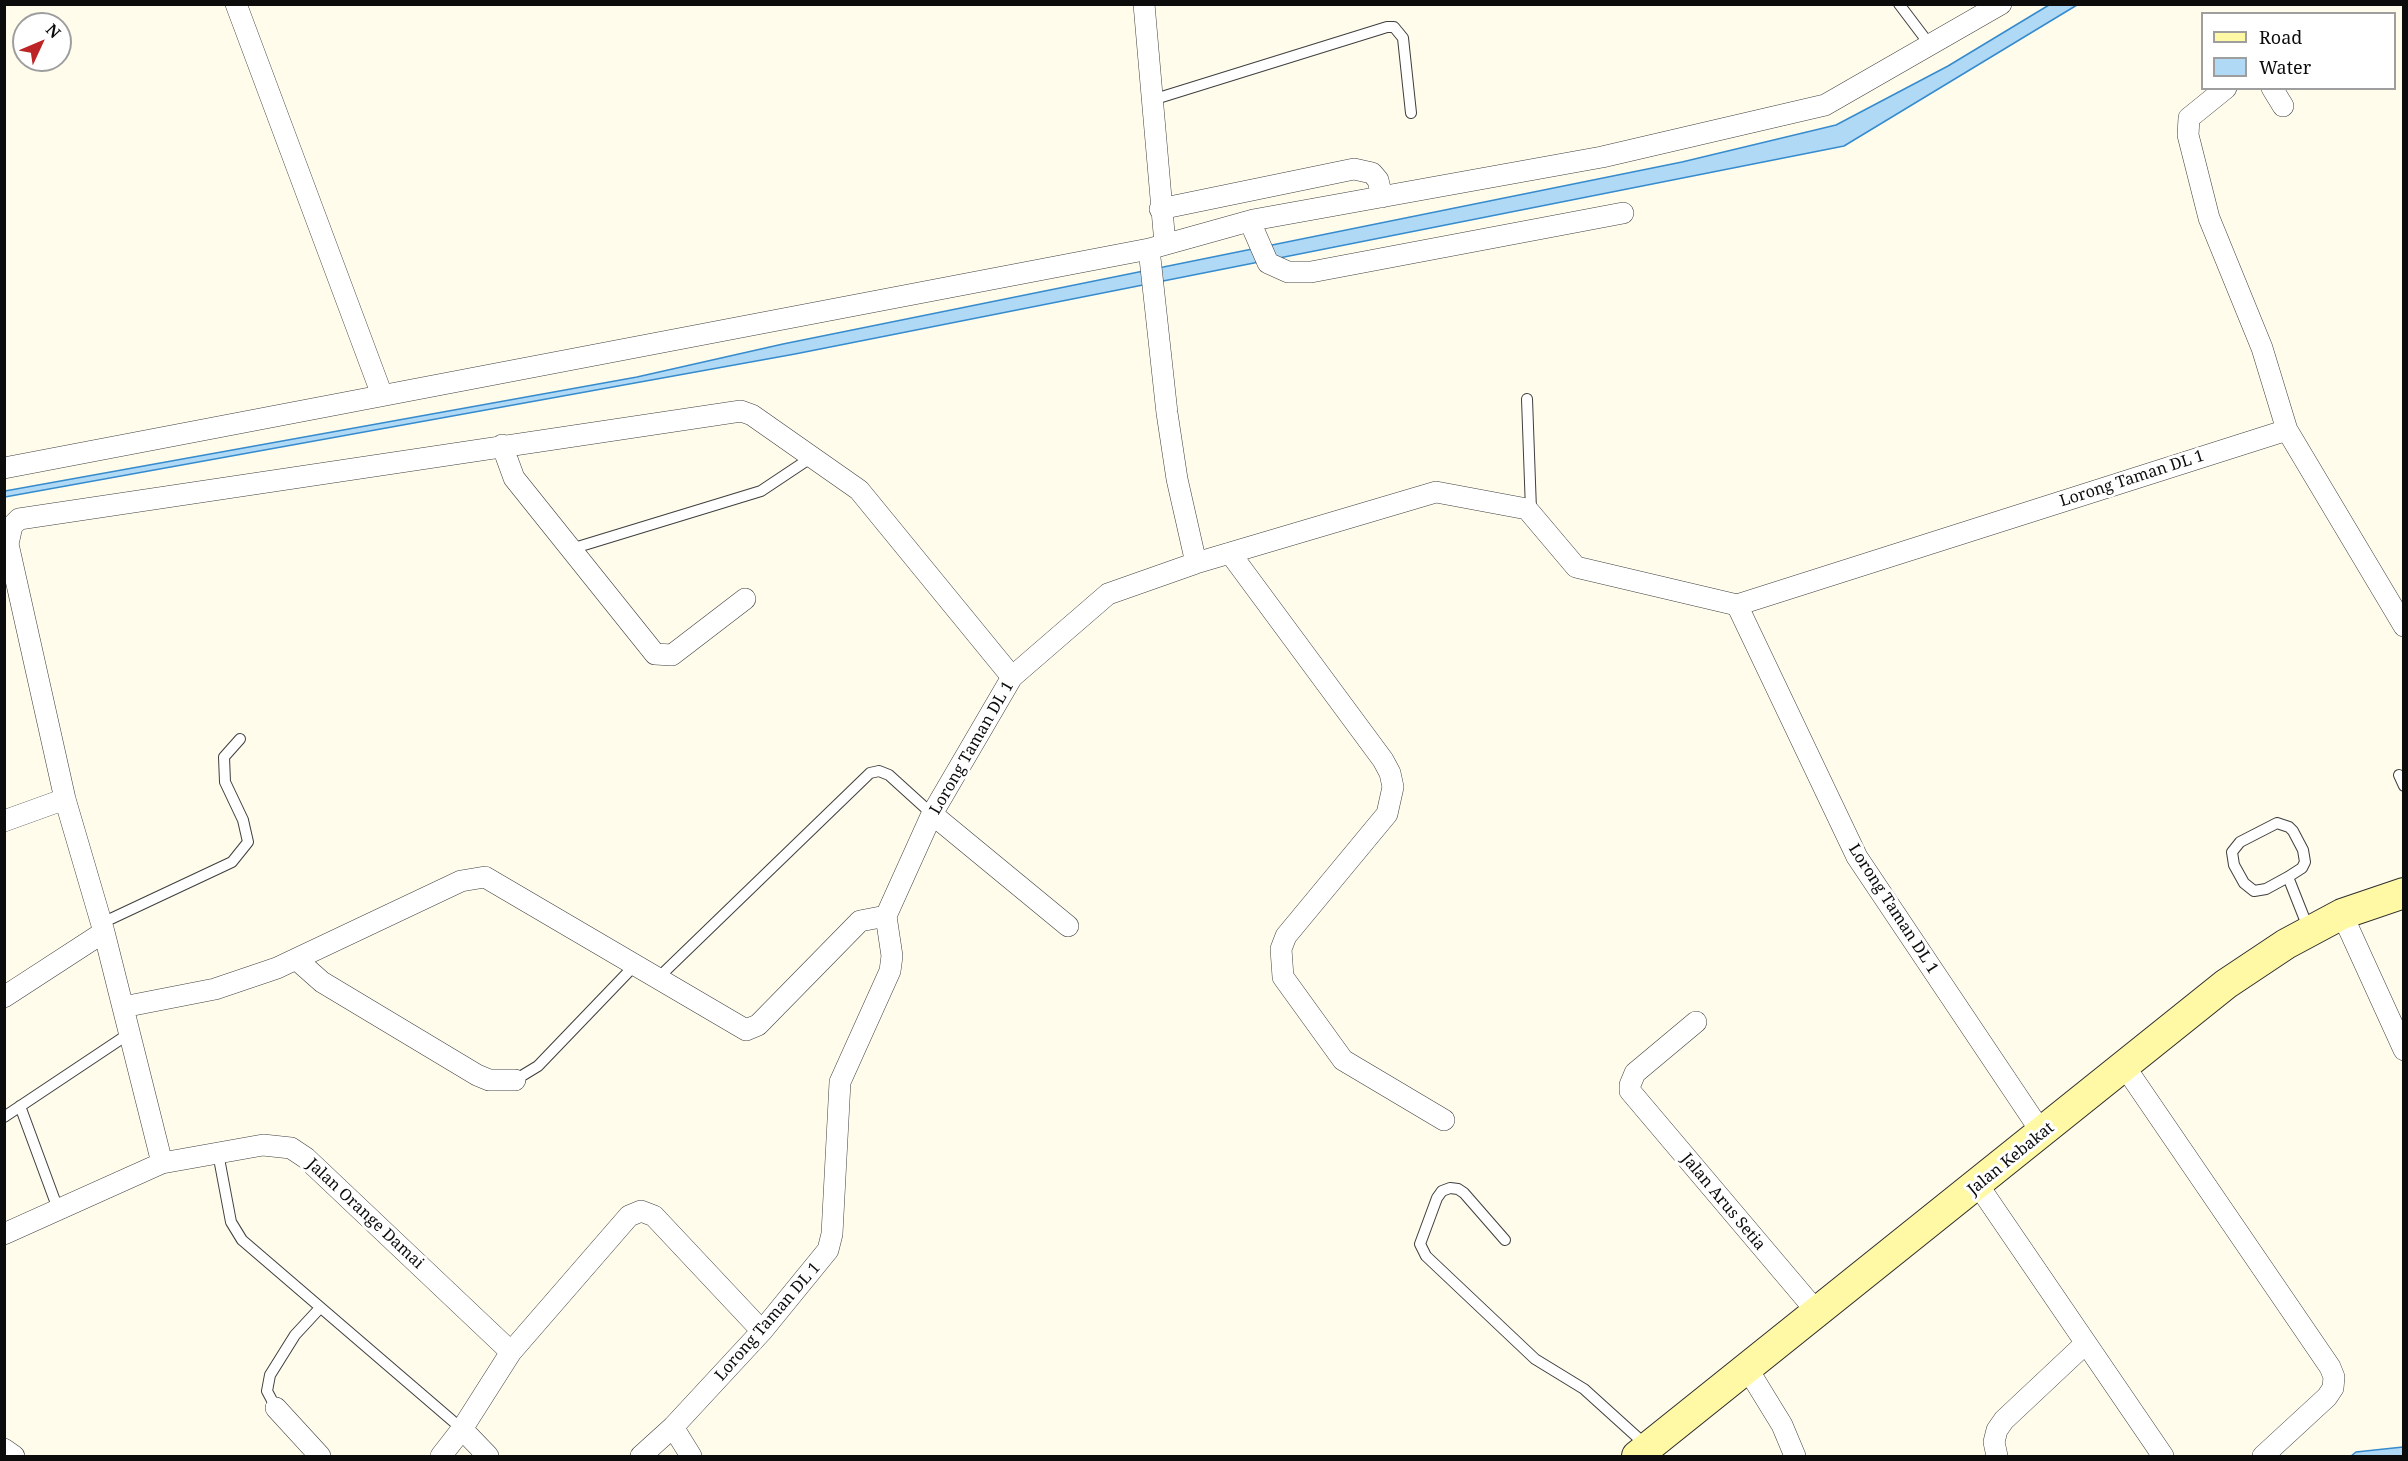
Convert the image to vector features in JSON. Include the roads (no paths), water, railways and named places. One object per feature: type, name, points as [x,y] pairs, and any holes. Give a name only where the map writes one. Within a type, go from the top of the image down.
[{"type":"street","points":[[237,4],[382,395]]},
{"type":"street","points":[[1144,4],[1160,209],[1155,252],[1155,304],[1177,479],[1196,563]]},
{"type":"street","points":[[4,468],[382,395],[1155,252],[1253,226],[1288,214],[1602,157],[1822,105],[2001,4]]},
{"type":"street","points":[[2224,90],[2189,118],[2188,135],[2209,218],[2262,348],[2287,430],[2403,626]]},
{"type":"street","points":[[1160,209],[1282,182],[1363,169],[1378,180],[1383,197]]},
{"type":"street","points":[[1282,182],[1288,214]]},
{"type":"street","points":[[1253,226],[1268,263],[1288,272],[1311,272],[1623,213]]},
{"type":"street","points":[[162,1163],[103,927],[65,799],[8,544],[12,526],[19,519],[741,411],[752,415],[861,492],[1012,677]]},
{"type":"street","name":"Lorong Taman DL 1","points":[[2042,1133],[1857,857],[1737,605],[2287,430]]},
{"type":"street","points":[[502,445],[514,478],[655,654],[672,655],[745,599]]},
{"type":"street","name":"Lorong Taman DL 1","points":[[641,1456],[673,1427],[762,1331],[828,1250],[832,1234],[840,1082],[890,971],[892,956],[886,916],[932,814],[1012,677],[1104,596],[1196,563],[1436,492],[1531,510]]},
{"type":"street","points":[[1531,510],[1576,567],[1737,605]]},
{"type":"street","points":[[1230,553],[1383,760],[1390,773],[1393,787],[1387,814],[1286,936],[1281,949],[1283,977],[1343,1060],[1444,1120]]},
{"type":"street","points":[[4,821],[65,799]]},
{"type":"street","points":[[932,814],[1068,927]]},
{"type":"street","points":[[123,1007],[215,989],[296,959],[460,881],[484,877],[740,1028],[753,1029],[860,921],[886,916]]},
{"type":"street","name":"Jalan Kebakat","points":[[1642,1451],[1978,1185],[2226,984],[2310,931],[2342,914],[2403,893]]},
{"type":"street","points":[[2342,914],[2403,1050]]},
{"type":"street","points":[[4,997],[103,927]]},
{"type":"street","points":[[296,959],[322,982],[477,1075],[489,1080],[515,1080]]},
{"type":"street","name":"Jalan Arus Setia","points":[[1696,1022],[1635,1073],[1630,1084],[1630,1091],[1817,1312]]},
{"type":"street","points":[[2125,1067],[2334,1377],[2333,1388],[2327,1397],[2263,1456]]},
{"type":"street","name":"Jalan Orange Damai","points":[[4,1234],[162,1163],[273,1144],[299,1152],[511,1352]]},
{"type":"street","points":[[1978,1185],[2163,1456]]},
{"type":"street","points":[[441,1456],[462,1429],[511,1352],[629,1216],[641,1210],[654,1216],[762,1331]]},
{"type":"street","points":[[1997,1456],[1994,1442],[1997,1430],[2004,1420],[2086,1343]]},
{"type":"street","points":[[1747,1368],[1782,1425],[1795,1456]]},
{"type":"street","points":[[276,1408],[320,1456]]},
{"type":"street","points":[[673,1427],[691,1456]]},
{"type":"street","points":[[462,1429],[488,1456]]},
{"type":"street","points":[[4,1449],[14,1456]]},
{"type":"lane","points":[[1899,4],[1930,45]]},
{"type":"lane","points":[[1152,100],[1387,27],[1394,27],[1403,38],[1411,112]]},
{"type":"lane","points":[[1527,399],[1531,510]]},
{"type":"lane","points":[[571,549],[761,490],[812,457]]},
{"type":"lane","points":[[103,927],[232,862],[248,842],[243,820],[225,782],[224,758],[240,739]]},
{"type":"lane","points":[[657,979],[870,773],[879,771],[889,775],[932,814]]},
{"type":"lane","points":[[2277,823],[2289,827],[2305,856],[2302,868],[2288,877],[2260,891],[2248,888],[2234,865],[2232,852],[2235,846],[2271,825],[2277,823]]},
{"type":"lane","points":[[2288,877],[2310,931]]},
{"type":"lane","points":[[515,1080],[538,1066],[634,966]]},
{"type":"lane","points":[[4,1117],[130,1033]]},
{"type":"lane","points":[[20,1106],[58,1209]]},
{"type":"lane","points":[[218,1153],[230,1216],[237,1234],[462,1429]]},
{"type":"lane","points":[[1504,1240],[1464,1193],[1450,1188],[1442,1191],[1437,1198],[1420,1244],[1426,1256],[1535,1359],[1584,1389],[1642,1451]]},
{"type":"lane","points":[[276,1408],[267,1391],[270,1375],[295,1335],[320,1308]]},
{"type":"water","points":[[2049,5],[2077,5],[1844,146],[795,354],[5,497],[5,491],[637,377],[783,344],[1682,162],[1836,125],[1948,66]]},
{"type":"water","points":[[2403,1447],[2403,1456],[2351,1456],[2356,1452]]}]
